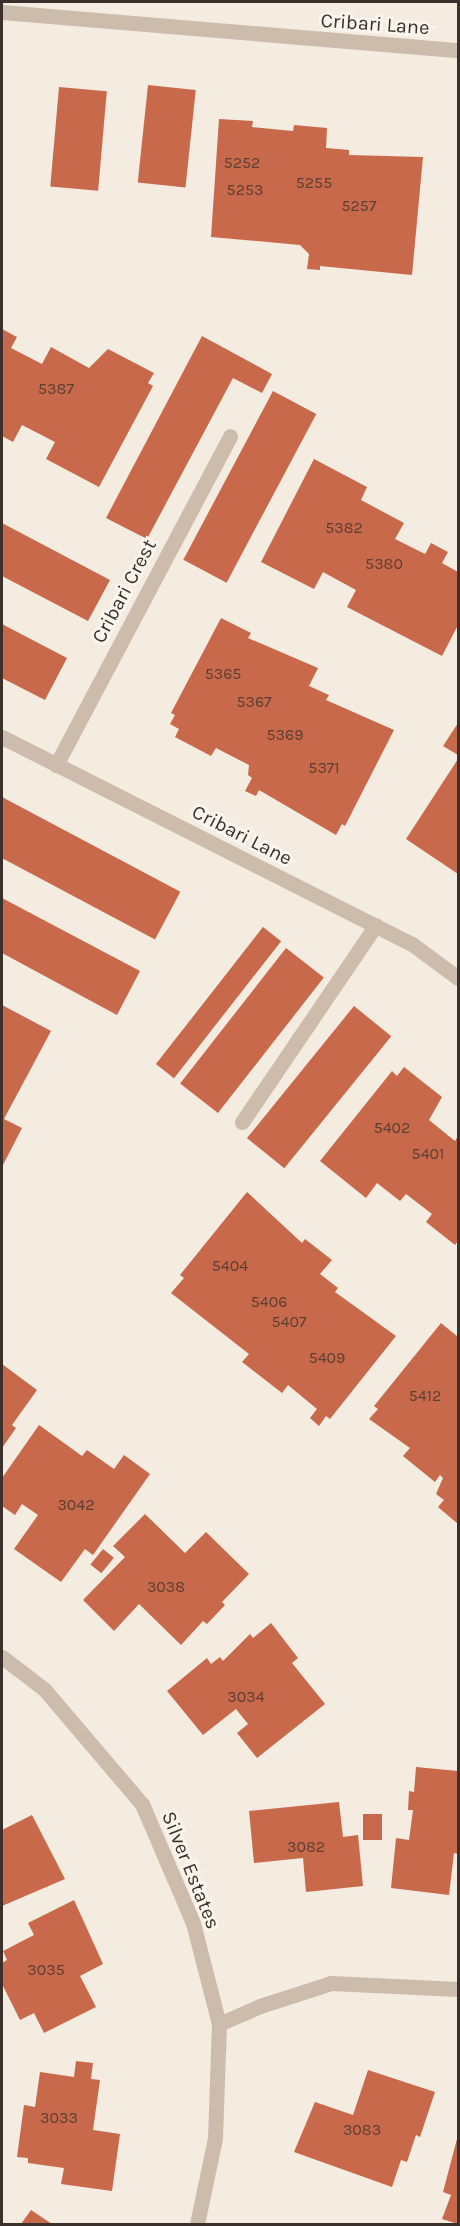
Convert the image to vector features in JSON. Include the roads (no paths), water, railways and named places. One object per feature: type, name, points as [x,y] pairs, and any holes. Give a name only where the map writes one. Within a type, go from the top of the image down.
[{"type":"street","name":"Cribari Lane","points":[[2,12],[459,50]]},
{"type":"street","name":"Cribari Crest","points":[[56,765],[230,436]]},
{"type":"street","name":"Cribari Lane","points":[[2,737],[376,925],[412,944],[459,978]]},
{"type":"street","points":[[242,1122],[376,925]]},
{"type":"street","name":"Silver Estates","points":[[2,1657],[45,1689],[142,1804],[193,1923],[219,2024],[215,2138],[197,2224]]},
{"type":"street","points":[[219,2024],[260,2006],[331,1983],[459,1989]]}]
